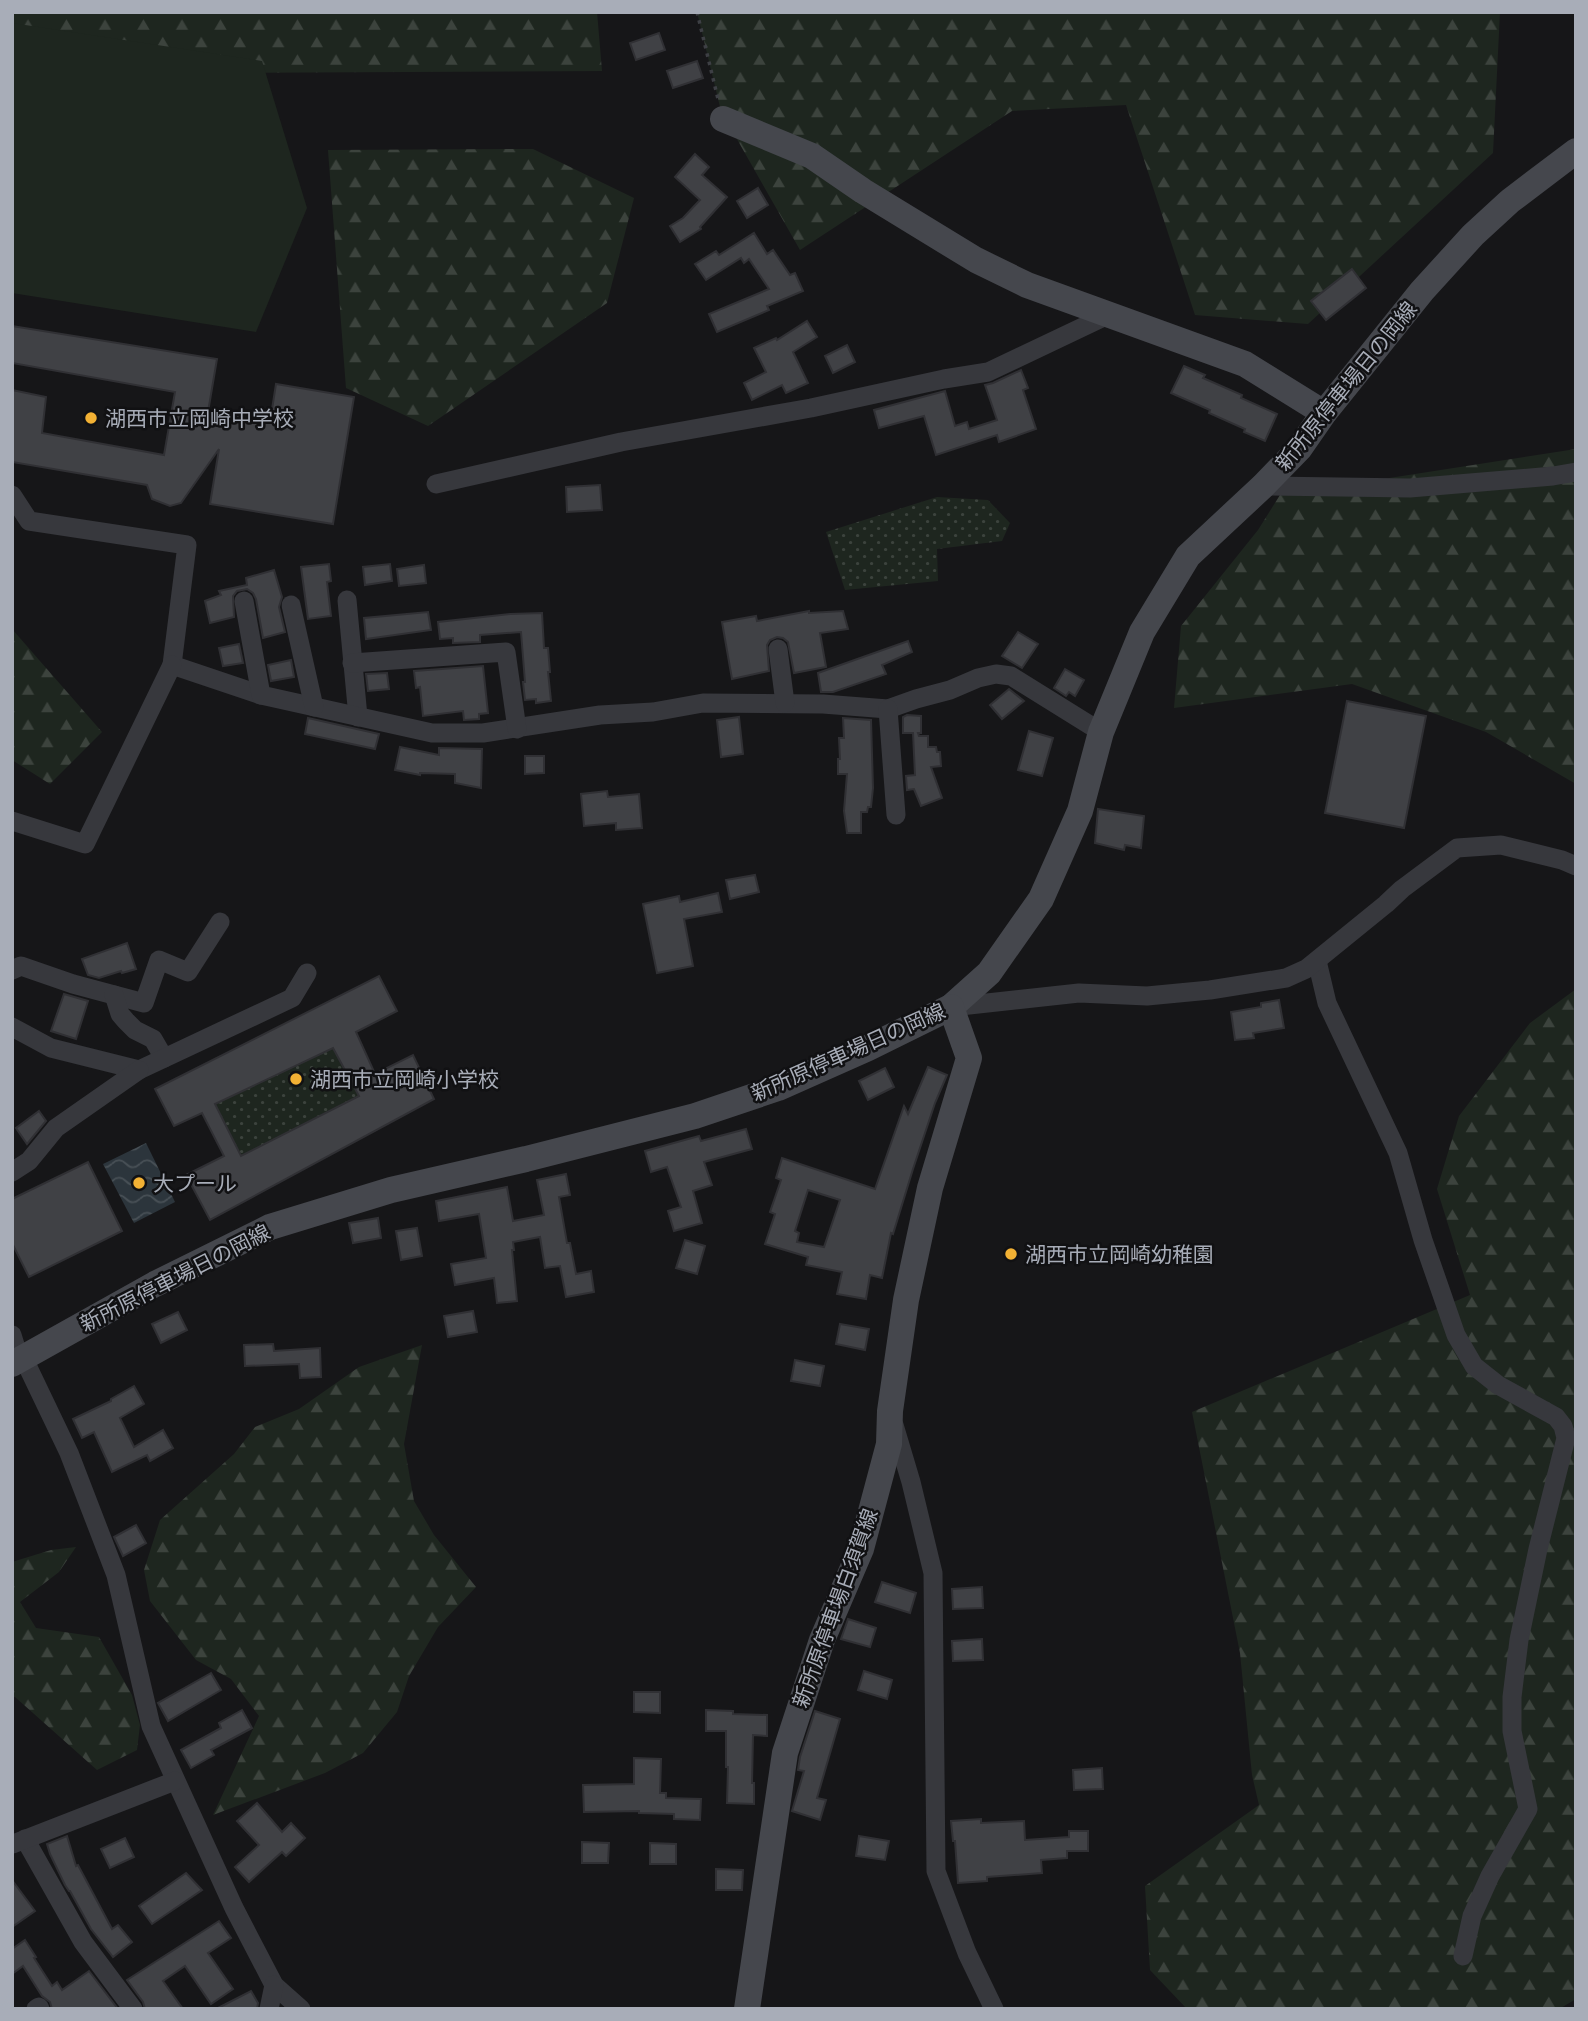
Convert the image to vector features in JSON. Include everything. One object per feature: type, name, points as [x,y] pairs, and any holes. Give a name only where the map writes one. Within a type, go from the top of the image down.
[{"type":"main road","points":[[723,119],[812,156],[863,191],[976,260],[1027,285],[1245,364],[1324,414]]},
{"type":"main road","name":"新所原停車場日の岡線","points":[[19,1361],[155,1284],[270,1227],[391,1190],[695,1116],[778,1088],[951,1007],[989,973],[1041,899],[1080,811],[1101,732],[1142,632],[1188,556],[1299,449],[1422,291],[1473,234],[1510,201],[1576,151]]},
{"type":"main road","name":"新所原停車場白須賀線","points":[[747,2009],[785,1753],[818,1651],[861,1549],[889,1444],[890,1411],[906,1300],[930,1188],[969,1058],[951,1007]]},
{"type":"street","points":[[436,484],[621,442],[811,408],[988,372],[1108,315]]},
{"type":"street","points":[[1263,486],[1410,488],[1576,472]]},
{"type":"street","points":[[12,495],[29,522],[187,545],[172,665],[85,844],[12,821]]},
{"type":"street","points":[[347,600],[358,717]]},
{"type":"street","points":[[244,601],[261,695]]},
{"type":"street","points":[[291,605],[314,707]]},
{"type":"street","points":[[778,649],[785,703]]},
{"type":"street","points":[[352,663],[506,652],[517,729]]},
{"type":"street","points":[[172,665],[261,695],[442,734],[517,729],[600,715],[653,712],[703,703],[823,704],[888,709],[996,674],[1012,676],[1101,732]]},
{"type":"street","points":[[888,709],[896,815]]},
{"type":"street","points":[[951,1007],[1079,993],[1147,996],[1210,990],[1286,978],[1317,961],[1402,889],[1457,848],[1501,845],[1576,866]]},
{"type":"street","points":[[132,1027],[144,1003],[159,960],[188,972],[220,922]]},
{"type":"street","points":[[1317,961],[1327,1003],[1398,1153],[1423,1240],[1456,1335],[1474,1366],[1498,1385],[1556,1417],[1563,1426],[1566,1438],[1538,1549],[1519,1640],[1512,1697],[1512,1731],[1528,1810],[1476,1906],[1463,1956]]},
{"type":"street","points":[[12,970],[21,966],[73,984],[144,1003]]},
{"type":"street","points":[[12,1172],[30,1161],[56,1128],[139,1070],[292,998],[307,972]]},
{"type":"street","points":[[114,995],[120,1014],[132,1027],[153,1039],[164,1058]]},
{"type":"street","points":[[12,1027],[51,1048],[139,1070]]},
{"type":"street","points":[[12,1335],[19,1361],[69,1453],[116,1575],[151,1726],[234,1908],[274,1985],[301,2009]]},
{"type":"street","points":[[890,1411],[933,1573],[936,1871],[967,1953],[994,2009]]},
{"type":"street","points":[[133,2009],[83,1942],[18,1842],[175,1781]]},
{"type":"street","points":[[269,2009],[274,1985]]},
{"type":"path","points":[[697,12],[723,119]]},
{"type":"green space","points":[[12,12],[597,12],[602,71],[12,74]]},
{"type":"green space","points":[[697,12],[1500,12],[1493,153],[1308,324],[1195,315],[1126,105],[1012,111],[800,250],[721,111]]},
{"type":"green space","points":[[12,23],[262,61],[307,208],[256,332],[12,293]]},
{"type":"green space","points":[[533,149],[634,198],[607,303],[428,426],[346,388],[328,150]]},
{"type":"green space","points":[[1576,449],[1576,784],[1486,732],[1352,684],[1174,708],[1181,626],[1258,530],[1280,495]]},
{"type":"green space","points":[[937,497],[988,500],[1010,523],[1002,541],[937,549],[938,581],[845,590],[826,532]]},
{"type":"green space","points":[[12,629],[102,732],[50,784],[12,760]]},
{"type":"green space","points":[[1576,989],[1576,1999],[1559,2009],[1187,2009],[1150,1970],[1145,1886],[1259,1805],[1252,1775],[1240,1653],[1192,1412],[1470,1295],[1437,1189],[1459,1116],[1530,1023]]},
{"type":"green space","points":[[333,1048],[359,1096],[241,1156],[215,1104]]},
{"type":"green space","points":[[422,1345],[404,1444],[414,1501],[434,1535],[476,1587],[438,1627],[409,1676],[397,1712],[363,1753],[325,1773],[213,1815],[259,1716],[231,1679],[196,1660],[150,1601],[144,1570],[160,1520],[234,1454],[255,1427],[299,1409],[359,1367]]},
{"type":"green space","points":[[76,1547],[59,1572],[20,1602],[36,1628],[99,1637],[132,1695],[140,1725],[137,1750],[97,1770],[12,1697],[12,1562],[51,1550]]},
{"type":"water","name":"大プール","points":[[146,1143],[175,1202],[134,1223],[103,1164]]},
{"type":"building","points":[[659,33],[665,50],[636,60],[630,43]]},
{"type":"building","points":[[697,61],[703,78],[673,88],[667,71]]},
{"type":"building","points":[[695,154],[709,167],[702,175],[727,197],[701,229],[680,242],[670,226],[683,218],[700,200],[675,177]]},
{"type":"building","points":[[758,188],[768,205],[747,218],[737,201]]},
{"type":"building","points":[[754,233],[767,254],[773,250],[790,275],[795,273],[803,291],[767,306],[769,310],[717,332],[709,314],[769,289],[749,259],[744,263],[741,258],[706,280],[695,264],[716,251],[719,255]]},
{"type":"building","points":[[1352,269],[1366,288],[1326,320],[1311,301]]},
{"type":"building","points":[[807,321],[817,337],[793,352],[808,383],[786,393],[782,385],[752,400],[744,383],[766,372],[754,348],[776,338],[777,340]]},
{"type":"building","points":[[12,326],[217,359],[208,412],[270,422],[276,384],[354,397],[333,524],[210,504],[219,449],[181,503],[170,506],[152,499],[147,485],[12,462],[12,390],[46,397],[42,433],[164,455],[175,392],[12,363]]},
{"type":"building","points":[[847,345],[855,362],[833,373],[825,356]]},
{"type":"building","points":[[1184,366],[1205,375],[1203,378],[1242,395],[1241,398],[1277,414],[1265,441],[1209,413],[1210,410],[1171,393]]},
{"type":"building","points":[[1021,370],[1028,388],[1023,390],[1036,429],[999,442],[997,435],[936,455],[924,416],[879,428],[874,410],[945,391],[955,426],[967,422],[969,429],[997,420],[985,385]]},
{"type":"building","points":[[600,485],[602,510],[567,512],[566,487]]},
{"type":"building","points":[[329,564],[331,581],[327,582],[331,616],[308,619],[301,567]]},
{"type":"building","points":[[390,564],[392,581],[365,585],[363,567]]},
{"type":"building","points":[[424,565],[426,583],[399,586],[397,569]]},
{"type":"building","points":[[274,570],[282,597],[279,607],[285,632],[263,638],[256,599],[247,589],[237,591],[233,596],[234,617],[210,623],[205,601],[221,595],[219,591],[247,585],[246,578]]},
{"type":"building","points":[[809,611],[843,611],[848,629],[820,633],[826,667],[794,673],[788,642],[777,637],[767,645],[769,671],[732,679],[722,622],[756,616],[757,621]]},
{"type":"building","points":[[428,612],[431,630],[366,639],[364,618]]},
{"type":"building","points":[[542,613],[544,648],[548,648],[551,701],[536,703],[536,699],[525,700],[521,632],[480,635],[480,642],[453,643],[453,638],[440,639],[438,622]]},
{"type":"building","points":[[1018,632],[1038,644],[1022,668],[1002,656]]},
{"type":"building","points":[[908,641],[912,652],[882,665],[886,674],[833,692],[821,692],[818,673]]},
{"type":"building","points":[[239,644],[243,663],[223,666],[219,648]]},
{"type":"building","points":[[291,660],[294,677],[271,681],[268,665]]},
{"type":"building","points":[[483,666],[488,713],[479,714],[479,719],[464,720],[463,711],[423,716],[420,687],[416,688],[414,671]]},
{"type":"building","points":[[1065,669],[1084,680],[1075,696],[1069,692],[1066,696],[1054,688]]},
{"type":"building","points":[[387,673],[389,689],[368,691],[366,674]]},
{"type":"building","points":[[1009,689],[1024,701],[1002,719],[990,705]]},
{"type":"building","points":[[1347,701],[1426,716],[1404,828],[1325,813]]},
{"type":"building","points":[[921,716],[919,736],[928,736],[928,747],[936,747],[937,752],[940,752],[941,766],[931,767],[942,798],[921,806],[914,789],[907,790],[906,776],[915,775],[913,733],[903,733],[903,717]]},
{"type":"building","points":[[739,717],[743,754],[721,757],[717,720]]},
{"type":"building","points":[[308,718],[379,734],[375,749],[305,734]]},
{"type":"building","points":[[843,718],[871,720],[873,788],[871,807],[868,807],[867,812],[861,812],[861,833],[847,833],[844,811],[847,774],[838,774],[839,738],[844,738]]},
{"type":"building","points":[[1029,731],[1053,738],[1042,776],[1018,770]]},
{"type":"building","points":[[400,747],[439,755],[439,748],[482,749],[481,788],[455,783],[455,774],[420,775],[395,770]]},
{"type":"building","points":[[525,756],[544,756],[544,773],[525,774]]},
{"type":"building","points":[[607,791],[608,797],[639,794],[642,828],[616,830],[616,823],[584,826],[581,794]]},
{"type":"building","points":[[1098,809],[1144,816],[1141,848],[1125,845],[1124,850],[1095,843]]},
{"type":"building","points":[[755,875],[759,892],[730,899],[726,880]]},
{"type":"building","points":[[718,893],[722,912],[684,919],[693,966],[657,973],[643,904],[679,896],[680,902]]},
{"type":"building","points":[[127,943],[136,969],[99,978],[88,975],[82,959]]},
{"type":"building","points":[[379,976],[397,1011],[356,1032],[375,1074],[413,1055],[434,1099],[210,1220],[186,1175],[224,1156],[202,1113],[174,1126],[155,1089]],"holes":[[[333,1048],[359,1096],[241,1156],[215,1104]]]},
{"type":"building","points":[[64,994],[88,1001],[76,1039],[51,1031]]},
{"type":"building","points":[[1279,1000],[1284,1028],[1253,1033],[1254,1038],[1235,1040],[1231,1012],[1261,1007],[1261,1003]]},
{"type":"building","points":[[928,1067],[947,1075],[935,1103],[893,1234],[891,1233],[882,1278],[870,1275],[866,1299],[837,1294],[842,1272],[806,1265],[808,1257],[765,1244],[775,1214],[770,1212],[781,1180],[776,1178],[782,1158],[875,1189],[904,1106],[908,1114]],"holes":[[[808,1190],[840,1200],[824,1247],[797,1242],[799,1233],[795,1231]]]},
{"type":"building","points":[[885,1068],[894,1087],[868,1100],[859,1081]]},
{"type":"building","points":[[39,1111],[46,1121],[27,1144],[16,1128]]},
{"type":"building","points":[[746,1129],[752,1149],[704,1162],[712,1185],[693,1191],[702,1223],[674,1231],[668,1211],[681,1207],[667,1167],[651,1172],[645,1151],[699,1136],[701,1141]]},
{"type":"building","points":[[88,1162],[122,1231],[29,1277],[12,1243],[12,1199]]},
{"type":"building","points":[[566,1174],[570,1195],[559,1197],[567,1243],[570,1243],[576,1274],[591,1271],[594,1292],[566,1297],[560,1266],[545,1268],[540,1237],[513,1242],[517,1301],[497,1303],[494,1278],[455,1285],[451,1264],[486,1258],[479,1214],[439,1221],[436,1201],[507,1187],[513,1221],[544,1215],[537,1180]]},
{"type":"building","points":[[378,1218],[381,1238],[353,1243],[349,1223]]},
{"type":"building","points":[[417,1228],[422,1256],[401,1260],[396,1231]]},
{"type":"building","points":[[685,1240],[705,1246],[697,1274],[676,1268]]},
{"type":"building","points":[[473,1311],[477,1332],[448,1337],[444,1316]]},
{"type":"building","points":[[178,1312],[187,1330],[161,1343],[152,1324]]},
{"type":"building","points":[[840,1324],[869,1329],[865,1350],[836,1344]]},
{"type":"building","points":[[273,1344],[274,1351],[320,1348],[321,1377],[300,1378],[299,1364],[245,1366],[244,1345]]},
{"type":"building","points":[[795,1360],[824,1366],[820,1386],[791,1381]]},
{"type":"building","points":[[134,1386],[144,1404],[120,1418],[134,1447],[163,1430],[173,1448],[150,1461],[147,1455],[112,1472],[94,1432],[82,1438],[73,1419],[111,1401]]},
{"type":"building","points":[[136,1525],[146,1543],[123,1556],[114,1537]]},
{"type":"building","points":[[882,1582],[916,1593],[910,1613],[875,1602]]},
{"type":"building","points":[[982,1587],[983,1608],[953,1609],[952,1589]]},
{"type":"building","points":[[848,1619],[876,1628],[870,1647],[841,1639]]},
{"type":"building","points":[[982,1639],[983,1660],[953,1661],[952,1641]]},
{"type":"building","points":[[864,1671],[892,1680],[887,1699],[858,1690]]},
{"type":"building","points":[[211,1673],[221,1690],[168,1721],[158,1703]]},
{"type":"building","points":[[634,1692],[660,1692],[660,1713],[634,1712]]},
{"type":"building","points":[[242,1710],[252,1728],[211,1750],[214,1755],[191,1768],[181,1750],[221,1728],[219,1723]]},
{"type":"building","points":[[706,1710],[767,1715],[767,1736],[753,1735],[754,1804],[727,1803],[726,1731],[706,1731]]},
{"type":"building","points":[[815,1711],[840,1719],[817,1798],[826,1800],[820,1820],[792,1811],[804,1771],[798,1770],[800,1757]]},
{"type":"building","points":[[634,1758],[661,1759],[660,1793],[666,1793],[666,1798],[701,1799],[700,1820],[674,1819],[674,1814],[639,1811],[584,1812],[583,1785],[634,1784]]},
{"type":"building","points":[[1102,1768],[1103,1789],[1074,1790],[1073,1770]]},
{"type":"building","points":[[257,1803],[282,1832],[291,1823],[305,1838],[286,1856],[282,1852],[249,1882],[235,1867],[259,1845],[237,1821]]},
{"type":"building","points":[[981,1819],[981,1823],[1024,1821],[1025,1840],[1069,1837],[1069,1831],[1088,1831],[1088,1851],[1067,1851],[1067,1858],[1041,1860],[1042,1873],[987,1877],[987,1881],[958,1883],[951,1821]]},
{"type":"building","points":[[67,1836],[76,1866],[78,1865],[112,1929],[118,1925],[132,1942],[113,1957],[91,1929],[50,1854],[47,1844]]},
{"type":"building","points":[[859,1836],[889,1841],[885,1860],[856,1856]]},
{"type":"building","points":[[125,1838],[134,1857],[110,1868],[101,1849]]},
{"type":"building","points":[[582,1842],[609,1843],[608,1863],[582,1863]]},
{"type":"building","points":[[650,1843],[676,1844],[676,1864],[650,1864]]},
{"type":"building","points":[[716,1869],[743,1870],[742,1890],[716,1890]]},
{"type":"building","points":[[186,1873],[202,1890],[152,1924],[139,1906]]},
{"type":"building","points":[[12,1880],[35,1911],[12,1927]]},
{"type":"building","points":[[219,1921],[231,1938],[208,1953],[233,1989],[211,2004],[185,1966],[163,1981],[183,2009],[145,2009],[127,1980]]},
{"type":"building","points":[[25,1940],[52,1986],[57,1982],[62,1990],[89,1971],[118,2009],[52,2009],[50,2002],[42,1996],[23,1966],[12,1974],[12,1949]]},
{"type":"building","points":[[251,1991],[258,2003],[257,2009],[216,2009]]},
{"type":"place","name":"湖西市立岡崎中学校","points":[[91,418]]},
{"type":"place","name":"湖西市立岡崎小学校","points":[[296,1079]]},
{"type":"place","name":"大プール","points":[[139,1183]]},
{"type":"place","name":"湖西市立岡崎幼稚園","points":[[1011,1254]]}]
